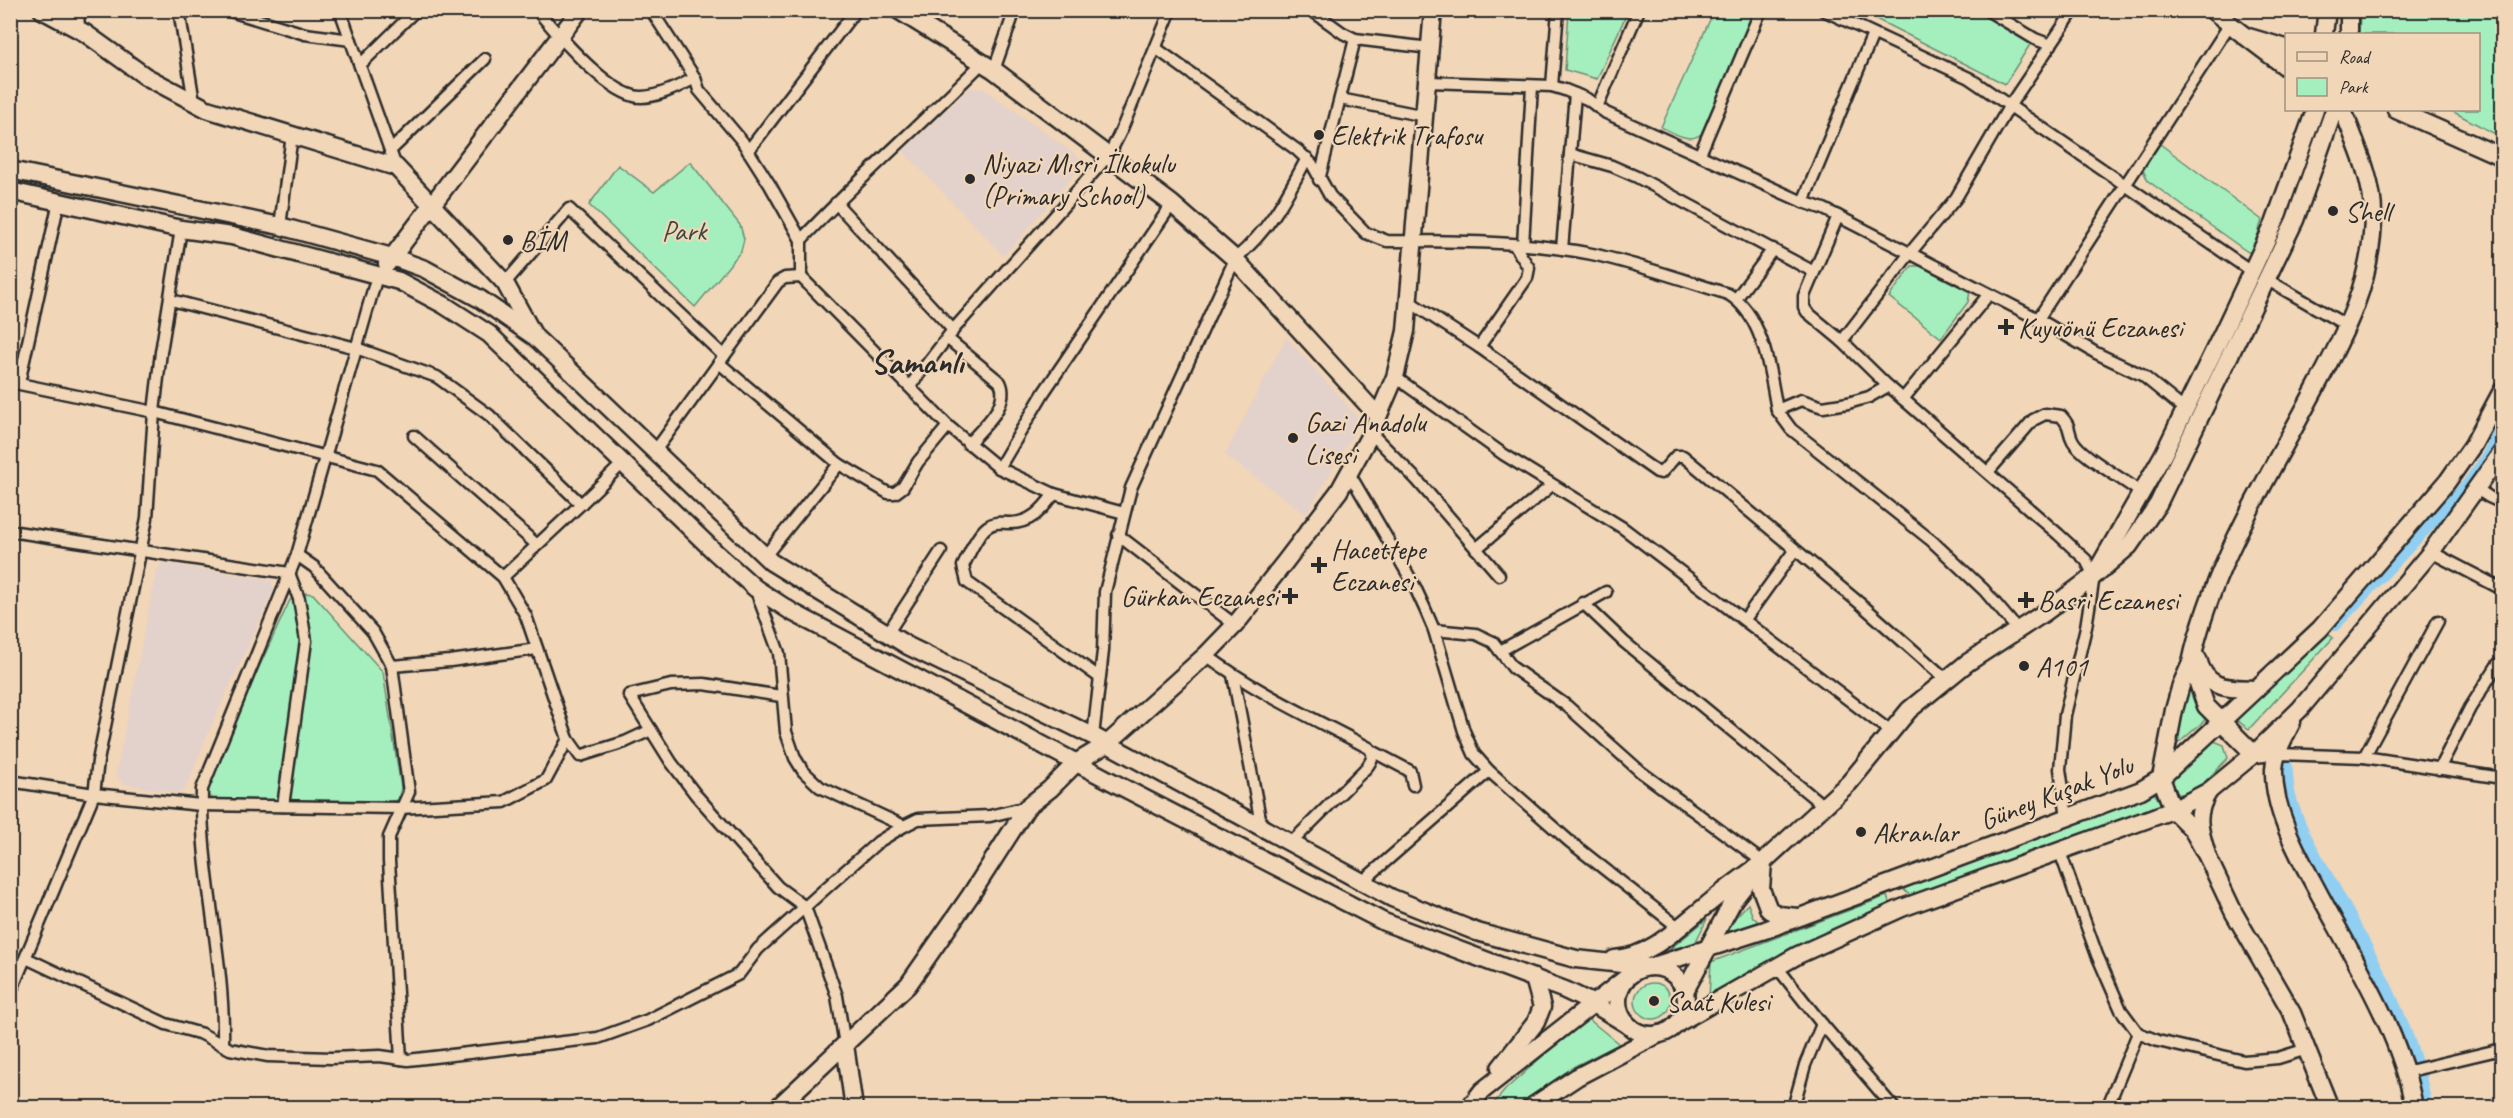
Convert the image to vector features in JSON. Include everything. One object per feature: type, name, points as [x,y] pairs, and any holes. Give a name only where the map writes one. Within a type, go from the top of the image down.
[{"type":"main road","points":[[42,10],[79,30],[145,76],[207,109],[396,167],[433,203],[505,283],[535,337]]},
{"type":"main road","points":[[377,276],[580,10]]},
{"type":"main road","points":[[898,10],[988,67],[1172,204],[1235,259],[1378,416]]},
{"type":"main road","points":[[777,1107],[908,985],[970,897],[1026,807],[1050,789],[1100,740],[1206,655],[1235,625],[1318,521],[1349,473],[1371,433],[1395,377],[1406,330],[1433,10]]},
{"type":"main road","points":[[2212,10],[2285,66]]},
{"type":"main road","points":[[2324,33],[2327,10]]},
{"type":"main road","points":[[2349,10],[2349,33]]},
{"type":"main road","points":[[2245,36],[2285,48]]},
{"type":"main road","points":[[1576,959],[1623,958],[1641,952],[1663,940],[1763,862],[1825,807],[1849,783],[1909,710],[1967,663],[2094,576],[2129,546],[2158,504],[2259,275],[2274,224],[2316,111]]},
{"type":"main road","points":[[2094,576],[2259,275],[2295,220],[2334,111]]},
{"type":"main road","points":[[2330,1107],[2292,1013],[2234,913],[2192,829],[2172,810],[2161,778],[2181,685],[2191,663],[2196,637],[2223,563],[2349,327],[2365,273],[2372,241],[2373,212],[2364,165],[2343,111]]},
{"type":"main road","points":[[2398,111],[2498,152]]},
{"type":"main road","points":[[10,170],[280,226],[392,257],[425,269],[480,299],[535,337],[765,556],[887,634],[1100,740],[1392,898],[1477,932],[1576,959],[1661,968],[1680,981],[1685,991],[1686,1002],[1684,1013],[1678,1023],[1669,1030],[1577,1077],[1530,1107]]},
{"type":"main road","points":[[10,190],[181,229],[232,236],[399,281],[444,305],[489,334],[716,553],[755,588],[792,612],[858,649],[1384,922],[1592,1002],[1637,1031],[1659,1034]]},
{"type":"main road","name":"Güney Kuşak Yolu","points":[[1650,967],[1802,917],[2141,790],[2161,778],[2320,629],[2447,482],[2473,445],[2502,391]]},
{"type":"main road","points":[[2431,552],[2502,452]]},
{"type":"main road","name":"Güney Kuşak Yolu","points":[[1678,1023],[1776,967],[1902,908],[2172,810],[2209,791],[2254,754],[2300,709],[2431,552]]},
{"type":"main road","points":[[2196,637],[2200,668],[2212,682],[2226,688],[2256,689]]},
{"type":"main road","points":[[2191,663],[2206,706],[2221,723],[2254,754],[2277,754]]},
{"type":"main road","points":[[2300,709],[2277,754],[2274,766],[2275,786],[2296,850],[2389,1028],[2407,1071],[2414,1107]]},
{"type":"main road","points":[[2208,858],[2199,817],[2200,805],[2209,791]]},
{"type":"main road","points":[[1763,862],[1761,889],[1769,910],[1779,915],[1802,917]]},
{"type":"main road","points":[[1685,991],[1734,899],[1763,862]]},
{"type":"main road","points":[[1894,882],[1902,908]]},
{"type":"main road","points":[[1482,1091],[1592,1002],[1629,975],[1639,969],[1650,967]]},
{"type":"main road","points":[[1628,1025],[1618,1005],[1622,984],[1629,975]]},
{"type":"main road","points":[[1469,1107],[1536,1022],[1542,1007],[1534,978]]},
{"type":"main road","points":[[845,1045],[854,1107]]},
{"type":"street","points":[[78,10],[79,30]]},
{"type":"street","points":[[179,10],[194,102]]},
{"type":"street","points":[[226,10],[305,34],[351,40]]},
{"type":"street","points":[[360,65],[416,10]]},
{"type":"street","points":[[537,10],[559,36],[601,77],[634,97],[664,93],[695,78]]},
{"type":"street","points":[[651,10],[695,78],[699,90],[748,151],[801,240],[801,277],[948,426],[999,468],[1054,494],[1124,513]]},
{"type":"street","points":[[748,151],[855,10]]},
{"type":"street","points":[[801,240],[836,202],[932,114],[988,67],[1016,10]]},
{"type":"street","points":[[909,386],[950,335],[1108,155],[1157,49],[1171,10]]},
{"type":"street","points":[[1311,10],[1355,39],[1430,48]]},
{"type":"street","points":[[1552,86],[1558,10]]},
{"type":"street","points":[[1597,107],[1640,10]]},
{"type":"street","points":[[1700,154],[1761,10]]},
{"type":"street","points":[[1823,10],[1969,78],[2259,275],[2349,327]]},
{"type":"street","points":[[1987,10],[2035,39],[2051,45]]},
{"type":"street","points":[[1842,341],[1956,198],[2010,105],[2074,10]]},
{"type":"street","points":[[343,12],[396,167]]},
{"type":"street","points":[[2038,319],[2230,24]]},
{"type":"street","points":[[1803,202],[1873,34]]},
{"type":"street","points":[[1319,180],[1355,39]]},
{"type":"street","points":[[1157,49],[1307,158],[1330,196],[1366,233],[1387,241],[1519,246],[1591,254],[1653,270],[1737,299],[1762,343],[1777,410],[1791,429],[1932,540],[1984,590],[2018,630]]},
{"type":"street","points":[[390,151],[485,59]]},
{"type":"street","points":[[1428,82],[1552,86],[1575,94],[1597,107],[1838,216],[2038,319],[2096,353],[2142,375],[2185,410]]},
{"type":"street","points":[[1479,347],[1527,278],[1529,268],[1519,246],[1532,86]]},
{"type":"street","points":[[1562,249],[1575,94]]},
{"type":"street","points":[[1340,99],[1425,116]]},
{"type":"street","points":[[280,226],[292,135]]},
{"type":"street","points":[[1570,154],[1631,174],[1814,272]]},
{"type":"street","points":[[1100,740],[1099,677],[1103,651],[1105,592],[1124,513],[1138,472],[1235,259],[1260,237],[1307,158]]},
{"type":"street","points":[[59,201],[15,382],[154,412],[377,470],[503,577],[526,616],[568,740],[580,756],[625,742],[651,730]]},
{"type":"street","points":[[836,202],[950,335],[1000,382],[1003,389],[1000,406],[968,444]]},
{"type":"street","points":[[999,468],[1044,392],[1172,204]]},
{"type":"street","points":[[505,283],[569,209],[721,359],[839,464],[879,489],[895,493],[903,487],[918,462],[948,426]]},
{"type":"street","points":[[1838,216],[1804,296],[1804,307],[1888,386],[2086,560],[2094,576],[2086,627],[2065,715],[2060,769],[2067,817]]},
{"type":"street","points":[[10,994],[94,794],[98,761],[147,518],[154,412],[161,351],[181,229]]},
{"type":"street","points":[[1737,299],[1773,249]]},
{"type":"street","points":[[223,1045],[224,1005],[201,820],[202,789],[297,555],[377,276]]},
{"type":"street","points":[[655,451],[778,282],[785,278],[801,277]]},
{"type":"street","points":[[1903,399],[1989,294]]},
{"type":"street","points":[[171,300],[356,348],[437,377],[489,415],[581,504]]},
{"type":"street","points":[[1410,302],[1479,347],[1657,472],[1661,473],[1676,456],[1683,456],[1794,551],[1863,606],[1947,680]]},
{"type":"street","points":[[1395,377],[1469,431],[1623,528],[1891,732]]},
{"type":"street","points":[[1777,410],[1801,400],[1823,407],[1848,404],[1869,397],[1888,386]]},
{"type":"street","points":[[1988,472],[2033,420],[2045,414],[2061,416],[2070,425],[2073,440],[2089,457],[2141,493]]},
{"type":"street","points":[[1371,433],[1417,480],[1499,575]]},
{"type":"street","points":[[414,436],[537,545]]},
{"type":"street","points":[[503,577],[624,462]]},
{"type":"street","points":[[765,556],[839,464]]},
{"type":"street","points":[[1349,473],[1413,583],[1434,630],[1469,744],[1489,771],[1569,841],[1678,927]]},
{"type":"street","points":[[1476,549],[1552,485]]},
{"type":"street","points":[[2477,489],[2502,503]]},
{"type":"street","points":[[1054,494],[1040,513],[1024,521],[996,522],[989,525],[980,534],[963,566],[964,578],[1072,660],[1099,677]]},
{"type":"street","points":[[10,531],[290,573]]},
{"type":"street","points":[[1118,535],[1235,625]]},
{"type":"street","points":[[887,634],[941,551]]},
{"type":"street","points":[[1745,619],[1794,551]]},
{"type":"street","points":[[2431,552],[2502,589]]},
{"type":"street","points":[[297,555],[314,567],[373,632],[392,666],[409,792],[389,837],[401,1059]]},
{"type":"street","points":[[283,806],[306,641],[299,599],[290,573]]},
{"type":"street","points":[[755,588],[779,653],[781,696],[786,732],[795,758],[803,771],[820,787],[904,826]]},
{"type":"street","points":[[1500,651],[1606,592]]},
{"type":"street","points":[[1583,603],[1624,642],[1825,807]]},
{"type":"street","points":[[2364,757],[2438,621]]},
{"type":"street","points":[[1434,630],[1476,634],[1493,642],[1513,668],[1567,706],[1641,772],[1763,862]]},
{"type":"street","points":[[392,666],[537,649]]},
{"type":"street","points":[[1206,655],[1233,675],[1410,771],[1413,785]]},
{"type":"street","points":[[2439,770],[2470,708],[2498,664]]},
{"type":"street","points":[[1233,675],[1262,829]]},
{"type":"street","points":[[781,696],[704,684],[671,685],[629,695],[671,762],[754,862],[778,887],[805,907],[837,996],[845,1045]]},
{"type":"street","points":[[10,781],[94,794],[201,805],[400,808],[504,802],[546,780],[568,740]]},
{"type":"street","points":[[1290,843],[1367,767],[1372,751]]},
{"type":"street","points":[[2277,754],[2364,757],[2502,778]]},
{"type":"street","points":[[1362,882],[1489,771]]},
{"type":"street","points":[[26,957],[165,1024],[202,1034],[230,1049],[268,1056],[331,1058],[380,1056],[401,1059],[598,1038],[648,1020],[739,974],[758,949],[878,842],[904,826],[918,819],[990,816],[1026,807]]},
{"type":"street","points":[[2060,852],[2097,955],[2121,1010],[2138,1033],[2158,1041],[2244,1061],[2278,1058],[2307,1049]]},
{"type":"street","points":[[1776,967],[1821,1024],[1892,1106]]},
{"type":"street","points":[[1793,1107],[1805,1065],[1821,1024]]},
{"type":"street","points":[[2107,1107],[2138,1033]]},
{"type":"street","points":[[2407,1071],[2502,1049]]},
{"type":"shaded area","points":[[970,88],[984,89],[1079,159],[1078,170],[1004,256],[903,151]]},
{"type":"shaded area","name":"Gazi Anadolu Lisesi","points":[[1286,337],[1361,421],[1306,514],[1225,455]]},
{"type":"shaded area","points":[[162,563],[271,580],[274,589],[205,740],[188,784],[180,794],[125,784],[116,775],[156,572]]},
{"type":"green space","points":[[1569,11],[1628,11],[1597,79],[1565,70]]},
{"type":"green space","points":[[1714,11],[1756,11],[1701,134],[1691,138],[1686,137],[1661,127]]},
{"type":"green space","points":[[1860,11],[1976,11],[2031,43],[2005,84]]},
{"type":"green space","points":[[2360,11],[2502,11],[2502,128],[2493,133],[2452,111],[2480,111],[2480,33],[2359,33]]},
{"type":"green space","points":[[2160,144],[2262,220],[2253,251],[2248,252],[2242,248],[2148,181],[2143,170]]},
{"type":"green space","name":"Park","points":[[690,162],[740,225],[744,239],[741,251],[695,307],[589,205],[618,165],[654,192]]},
{"type":"green space","points":[[1912,266],[1920,266],[1970,292],[1968,302],[1941,338],[1889,297]]},
{"type":"green space","points":[[304,593],[313,594],[383,672],[401,788],[398,800],[381,803],[212,799],[208,792],[219,754],[290,600]]},
{"type":"green space","points":[[2322,628],[2333,638],[2249,729],[2232,717]]},
{"type":"green space","points":[[2190,682],[2205,720],[2173,748],[2176,725]]},
{"type":"green space","points":[[2209,739],[2224,745],[2228,758],[2192,795],[2178,794],[2170,782],[2170,776]]},
{"type":"green space","points":[[2154,793],[2164,807],[1913,898],[1904,890],[1905,888]]},
{"type":"green space","points":[[1887,896],[1890,905],[1709,998],[1711,962]]},
{"type":"green space","points":[[1748,904],[1753,917],[1759,922],[1727,934],[1730,923]]},
{"type":"green space","points":[[1707,919],[1694,945],[1670,949]]},
{"type":"green space","points":[[1653,983],[1666,988],[1671,1001],[1666,1014],[1653,1019],[1640,1014],[1635,1001],[1640,988]]},
{"type":"green space","points":[[1586,1017],[1619,1044],[1575,1066],[1515,1107],[1490,1108],[1506,1089]]},
{"type":"waterway","points":[[2335,625],[2467,485],[2486,459],[2502,425]]},
{"type":"waterway","points":[[2286,759],[2290,795],[2299,823],[2376,965],[2402,1022],[2421,1080],[2426,1108]]},
{"type":"place","name":"Elektrik Trafosu","points":[[1319,135]]},
{"type":"place","name":"Niyazi Mısri İlkokulu (Primary School)","points":[[970,179]]},
{"type":"place","name":"Shell","points":[[2333,211]]},
{"type":"place","name":"BİM","points":[[508,240]]},
{"type":"place","name":"Kuyuönü Eczanesi","points":[[2006,327]]},
{"type":"place","name":"Gazi Anadolu Lisesi","points":[[1293,438]]},
{"type":"place","name":"Hacettepe Eczanesi","points":[[1319,565]]},
{"type":"place","name":"Gürkan Eczanesi","points":[[1290,596]]},
{"type":"place","name":"Basri Eczanesi","points":[[2026,600]]},
{"type":"place","name":"A101","points":[[2024,666]]},
{"type":"place","name":"Akranlar","points":[[1861,832]]},
{"type":"place","name":"Saat Kulesi","points":[[1654,1001]]},
{"type":"district","name":"Samanlı","points":[[917,361]]}]
